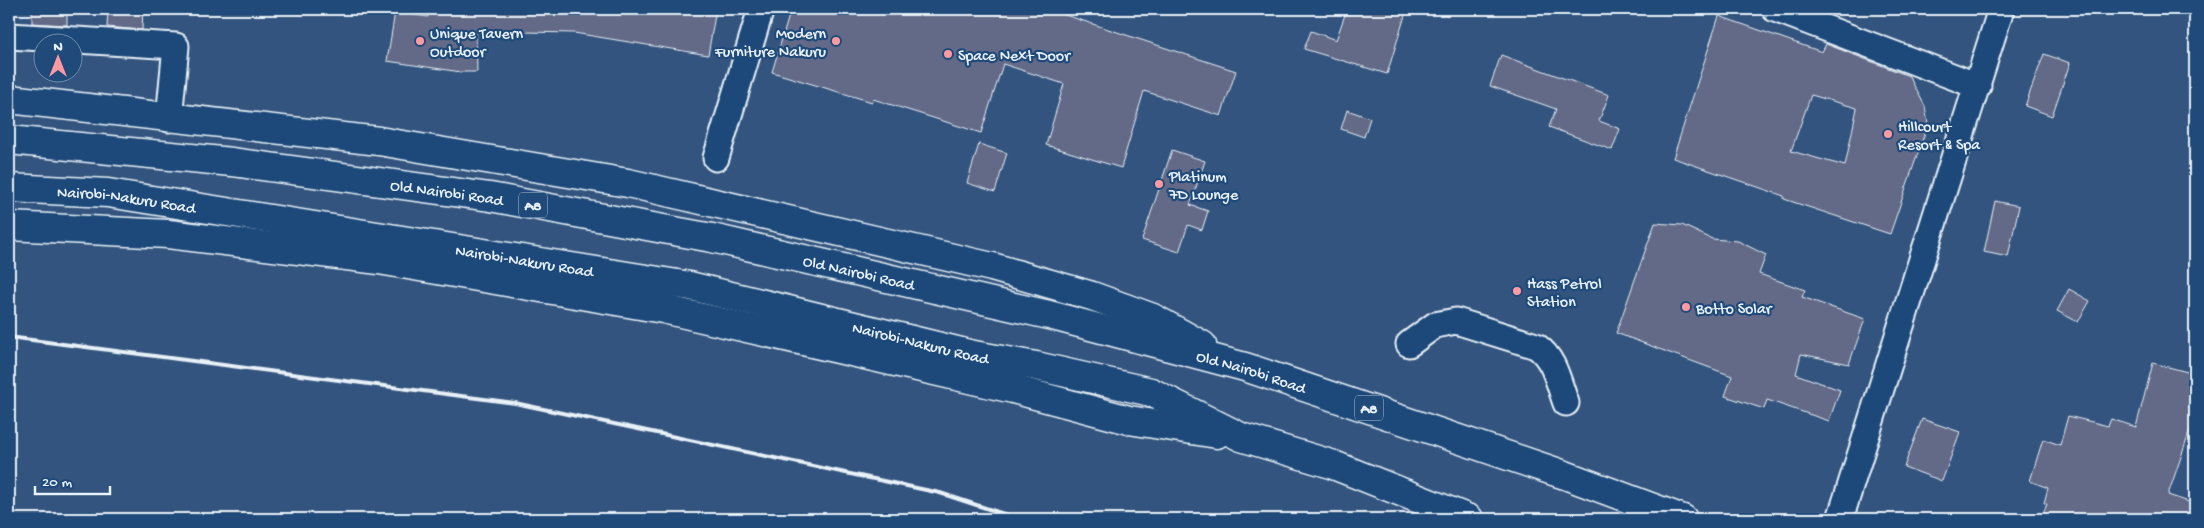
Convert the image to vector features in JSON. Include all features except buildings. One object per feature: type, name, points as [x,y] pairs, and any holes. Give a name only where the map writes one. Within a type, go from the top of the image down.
[{"type":"highway","points":[[9,99],[169,119],[379,141],[638,185],[992,267],[1092,296],[1154,318],[1245,367]]},
{"type":"highway","name":"Old Nairobi Road","points":[[9,140],[232,162],[490,197],[712,238],[1049,316],[1245,367],[1565,475],[1683,519]]},
{"type":"highway","name":"Nairobi-Nakuru Road","points":[[9,188],[108,193],[690,286],[974,355],[1036,366],[1151,392],[1241,437]]},
{"type":"highway","points":[[9,226],[168,234],[379,260],[663,309],[1013,389],[1129,420],[1241,437],[1330,464],[1469,519]]},
{"type":"street","points":[[716,158],[761,9]]},
{"type":"street","points":[[1840,519],[2001,9]]},
{"type":"street","points":[[1781,10],[1978,86]]},
{"type":"street","points":[[9,36],[176,46],[169,119]]},
{"type":"street","points":[[1409,344],[1435,325],[1456,321],[1536,346],[1547,354],[1551,360],[1566,403]]},
{"type":"railway","points":[[9,337],[515,403],[940,493],[1019,519]]},
{"type":"place","name":"Unique Tavern Outdoor","points":[[420,41]]},
{"type":"place","name":"Modern Furniture Nakuru","points":[[836,41]]},
{"type":"place","name":"Space Next Door","points":[[948,54]]},
{"type":"place","name":"Hillcourt Resort & Spa","points":[[1888,134]]},
{"type":"place","name":"Platinum 7D Lounge","points":[[1159,184]]},
{"type":"place","name":"Hass Petrol Station","points":[[1517,291]]},
{"type":"place","name":"Botto Solar","points":[[1686,307]]}]
